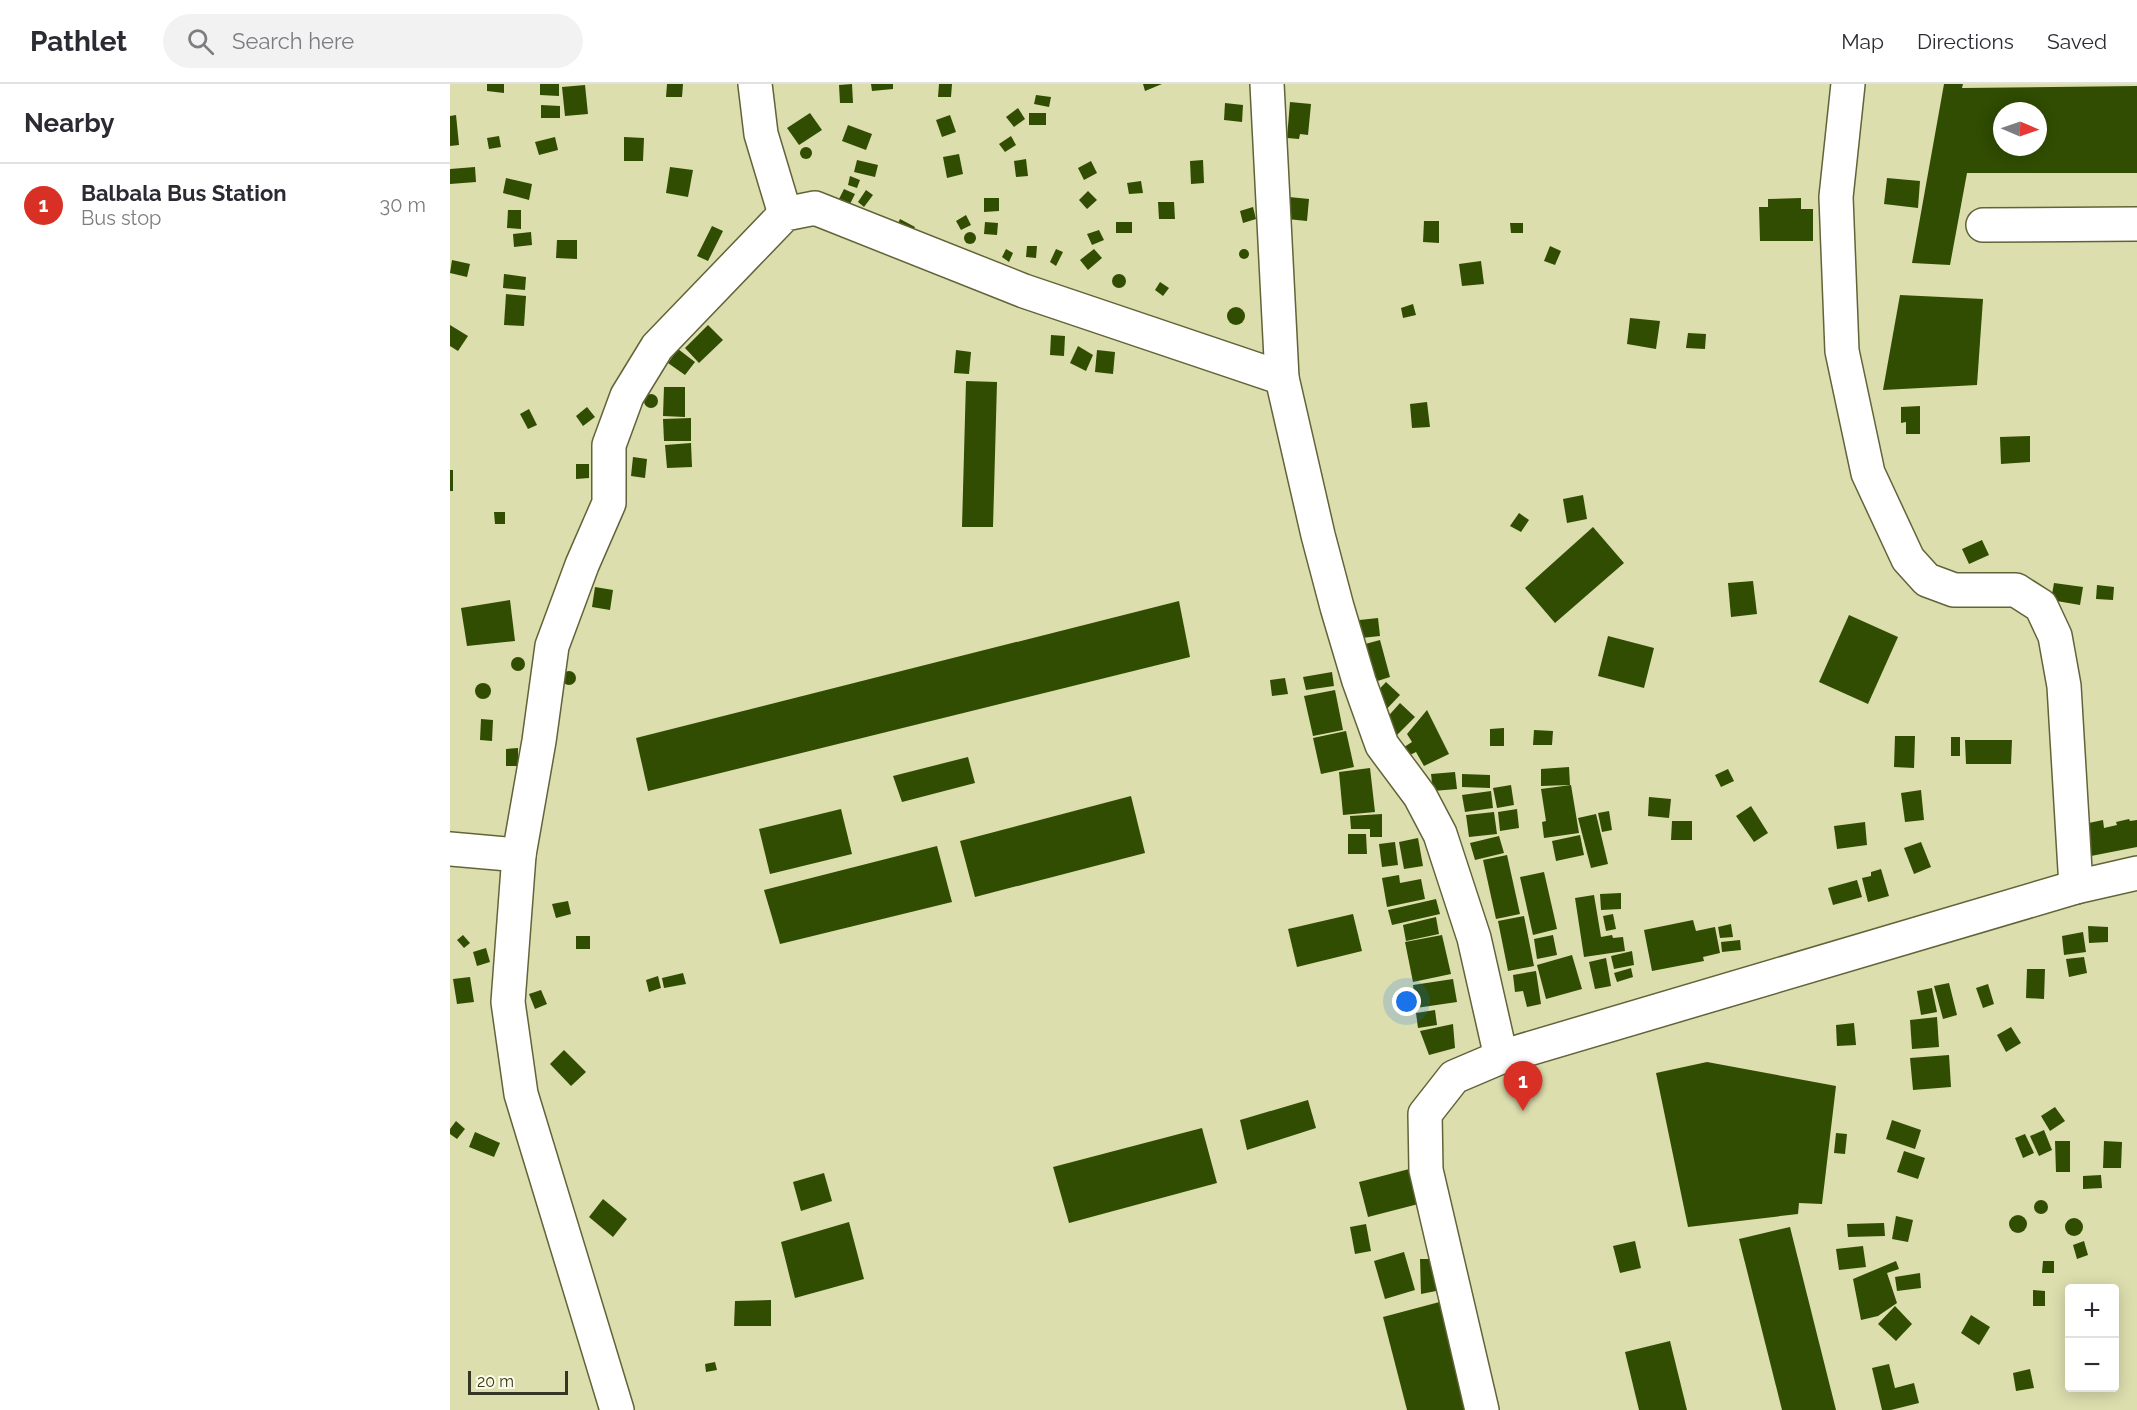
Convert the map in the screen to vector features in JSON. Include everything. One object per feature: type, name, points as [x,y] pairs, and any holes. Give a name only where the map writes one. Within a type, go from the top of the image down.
[{"type":"street","points":[[755,84],[761,134],[785,214]]},
{"type":"street","points":[[1267,84],[1282,378],[1321,545],[1359,681],[1382,745],[1420,796],[1440,834],[1474,938],[1501,1057]]},
{"type":"street","points":[[1848,84],[1836,197],[1842,351],[1868,473],[1908,559],[1927,580],[1954,590],[2016,590],[2041,606],[2055,636],[2064,686],[2076,887]]},
{"type":"street","points":[[617,1410],[521,1094],[508,1002],[519,855],[539,741],[552,646],[582,565],[609,503],[609,446],[627,396],[657,347],[785,214],[815,208],[1024,291],[1282,378]]},
{"type":"street","points":[[1983,225],[2137,224]]},
{"type":"street","points":[[450,849],[519,855]]},
{"type":"street","points":[[1482,1410],[1426,1170],[1425,1114],[1454,1077],[1501,1057],[2076,887],[2137,873]]},
{"type":"building","points":[[487,84],[504,84],[504,93],[487,91]]},
{"type":"building","points":[[540,84],[559,84],[559,96],[540,95]]},
{"type":"building","points":[[667,84],[683,84],[682,97],[666,97]]},
{"type":"building","points":[[852,84],[853,103],[840,103],[839,85]]},
{"type":"building","points":[[871,84],[893,84],[893,89],[872,91]]},
{"type":"building","points":[[939,84],[952,84],[951,97],[938,97]]},
{"type":"building","points":[[1143,84],[1162,84],[1145,91]]},
{"type":"building","points":[[1944,84],[1963,84],[1962,88],[2137,86],[2137,173],[1967,173],[1950,265],[1912,263]]},
{"type":"building","points":[[585,85],[588,114],[565,116],[562,87]]},
{"type":"building","points":[[1036,95],[1051,97],[1049,107],[1034,104]]},
{"type":"building","points":[[1290,102],[1311,104],[1308,135],[1300,134],[1299,139],[1287,138]]},
{"type":"building","points":[[1225,103],[1243,105],[1242,122],[1224,120]]},
{"type":"building","points":[[541,105],[560,106],[560,118],[541,118]]},
{"type":"building","points":[[1018,108],[1025,119],[1014,127],[1006,117]]},
{"type":"building","points":[[810,113],[822,130],[799,145],[787,128]]},
{"type":"building","points":[[1029,113],[1046,113],[1046,125],[1029,125]]},
{"type":"building","points":[[456,115],[459,145],[450,146],[450,116]]},
{"type":"building","points":[[950,115],[956,132],[942,137],[936,120]]},
{"type":"building","points":[[848,125],[872,134],[866,150],[842,141]]},
{"type":"building","points":[[499,136],[501,147],[489,149],[487,138]]},
{"type":"building","points":[[1011,136],[1016,145],[1005,152],[999,144]]},
{"type":"building","points":[[555,137],[558,150],[539,155],[535,142]]},
{"type":"building","points":[[624,137],[644,138],[643,161],[624,161]]},
{"type":"building","points":[[808,147],[812,153],[808,159],[804,159],[800,151]]},
{"type":"building","points":[[959,154],[963,174],[947,178],[943,157]]},
{"type":"building","points":[[1026,159],[1028,176],[1016,177],[1014,161]]},
{"type":"building","points":[[857,160],[878,165],[875,177],[854,172]]},
{"type":"building","points":[[1203,160],[1204,183],[1191,184],[1190,161]]},
{"type":"building","points":[[1091,161],[1097,173],[1084,180],[1078,168]]},
{"type":"building","points":[[475,167],[476,182],[450,184],[450,169]]},
{"type":"building","points":[[670,167],[693,170],[688,197],[666,193]]},
{"type":"building","points":[[850,176],[860,180],[857,188],[848,185]]},
{"type":"building","points":[[506,178],[532,184],[529,200],[503,193]]},
{"type":"building","points":[[1887,178],[1920,181],[1918,208],[1884,204]]},
{"type":"building","points":[[1141,181],[1143,193],[1129,194],[1127,183]]},
{"type":"building","points":[[844,189],[855,194],[850,204],[839,199]]},
{"type":"building","points":[[866,190],[873,195],[864,207],[858,202]]},
{"type":"building","points":[[1088,191],[1097,200],[1087,209],[1079,200]]},
{"type":"building","points":[[1289,197],[1309,199],[1307,221],[1287,219]]},
{"type":"building","points":[[984,198],[999,198],[999,211],[984,212]]},
{"type":"building","points":[[1801,198],[1801,209],[1813,209],[1813,241],[1760,241],[1759,207],[1768,207],[1768,199]]},
{"type":"building","points":[[1158,202],[1174,202],[1175,219],[1159,219]]},
{"type":"building","points":[[1253,207],[1256,219],[1243,223],[1240,211]]},
{"type":"building","points":[[508,210],[521,210],[521,229],[507,228]]},
{"type":"building","points":[[966,215],[971,225],[961,230],[956,221]]},
{"type":"building","points":[[900,219],[915,227],[909,239],[894,232]]},
{"type":"building","points":[[1424,221],[1439,221],[1439,243],[1423,242]]},
{"type":"building","points":[[985,222],[998,223],[997,235],[984,234]]},
{"type":"building","points":[[1116,222],[1132,222],[1132,233],[1116,233]]},
{"type":"building","points":[[1510,223],[1523,223],[1523,233],[1511,233]]},
{"type":"building","points":[[712,226],[723,231],[708,261],[697,256]]},
{"type":"building","points":[[1099,230],[1104,240],[1092,245],[1087,234]]},
{"type":"building","points":[[531,232],[532,245],[514,247],[513,234]]},
{"type":"building","points":[[970,232],[976,238],[970,244],[964,238]]},
{"type":"building","points":[[557,240],[577,240],[577,259],[556,258]]},
{"type":"building","points":[[1027,246],[1037,246],[1036,258],[1026,257]]},
{"type":"building","points":[[1550,246],[1561,251],[1555,265],[1544,261]]},
{"type":"building","points":[[1006,249],[1013,253],[1009,262],[1002,257]]},
{"type":"building","points":[[1056,249],[1063,252],[1056,266],[1050,262]]},
{"type":"building","points":[[1094,249],[1102,258],[1088,270],[1080,260]]},
{"type":"building","points":[[1244,249],[1248,250],[1248,258],[1244,259],[1240,258],[1239,254],[1240,250]]},
{"type":"building","points":[[452,260],[470,264],[467,277],[450,273]]},
{"type":"building","points":[[1481,261],[1484,284],[1462,286],[1459,264]]},
{"type":"building","points":[[504,274],[526,277],[525,290],[503,288]]},
{"type":"building","points":[[1119,274],[1124,276],[1126,281],[1124,286],[1119,288],[1114,286],[1112,281],[1114,276]]},
{"type":"building","points":[[1160,282],[1169,288],[1163,296],[1155,290]]},
{"type":"building","points":[[506,294],[526,296],[524,326],[504,325]]},
{"type":"building","points":[[1900,295],[1983,299],[1977,385],[1883,390]]},
{"type":"building","points":[[1413,304],[1416,315],[1403,318],[1401,308]]},
{"type":"building","points":[[1236,307],[1244,312],[1245,316],[1240,324],[1236,325],[1228,320],[1227,316],[1232,308]]},
{"type":"building","points":[[1630,318],[1660,321],[1656,349],[1627,344]]},
{"type":"building","points":[[450,325],[468,336],[458,351],[450,346]]},
{"type":"building","points":[[708,325],[723,340],[699,363],[685,348]]},
{"type":"building","points":[[1688,333],[1706,334],[1705,349],[1686,348]]},
{"type":"building","points":[[1051,335],[1065,336],[1064,356],[1050,355]]},
{"type":"building","points":[[1078,346],[1093,355],[1086,371],[1070,363]]},
{"type":"building","points":[[678,349],[695,362],[685,375],[668,363]]},
{"type":"building","points":[[956,350],[971,352],[969,374],[954,373]]},
{"type":"building","points":[[1097,350],[1115,352],[1113,374],[1095,372]]},
{"type":"building","points":[[966,381],[997,382],[993,527],[962,527]]},
{"type":"building","points":[[664,387],[685,387],[685,417],[663,416]]},
{"type":"building","points":[[651,394],[656,396],[658,401],[656,406],[651,408],[646,406],[644,401],[646,396]]},
{"type":"building","points":[[1427,402],[1430,427],[1412,428],[1410,404]]},
{"type":"building","points":[[1920,406],[1920,434],[1906,434],[1906,422],[1901,423],[1901,407]]},
{"type":"building","points":[[587,407],[595,417],[583,426],[576,416]]},
{"type":"building","points":[[529,409],[537,425],[528,429],[520,414]]},
{"type":"building","points":[[691,418],[691,441],[664,441],[663,419]]},
{"type":"building","points":[[2030,436],[2030,462],[2001,464],[2000,437]]},
{"type":"building","points":[[691,443],[692,467],[667,468],[665,445]]},
{"type":"building","points":[[633,457],[647,459],[645,478],[631,476]]},
{"type":"building","points":[[576,464],[589,464],[589,478],[576,479]]},
{"type":"building","points":[[450,470],[453,470],[453,491],[450,491]]},
{"type":"building","points":[[1583,495],[1587,519],[1567,523],[1563,499]]},
{"type":"building","points":[[494,512],[505,512],[505,524],[495,524]]},
{"type":"building","points":[[1519,513],[1529,520],[1521,532],[1510,526]]},
{"type":"building","points":[[1593,527],[1624,563],[1555,623],[1525,588]]},
{"type":"building","points":[[1982,540],[1989,555],[1969,564],[1962,549]]},
{"type":"building","points":[[1753,581],[1757,614],[1731,617],[1728,583]]},
{"type":"building","points":[[2054,583],[2083,587],[2080,605],[2051,600]]},
{"type":"building","points":[[2097,585],[2114,587],[2113,600],[2096,599]]},
{"type":"building","points":[[595,587],[613,590],[610,610],[592,607]]},
{"type":"building","points":[[510,600],[515,641],[467,646],[461,608]]},
{"type":"building","points":[[1179,601],[1190,657],[648,791],[636,738]]},
{"type":"building","points":[[1849,615],[1898,637],[1868,704],[1819,682]]},
{"type":"building","points":[[1378,618],[1380,636],[1352,639],[1350,621]]},
{"type":"building","points":[[1608,636],[1654,648],[1644,688],[1598,676]]},
{"type":"building","points":[[1380,640],[1390,677],[1368,684],[1358,646]]},
{"type":"building","points":[[515,657],[521,657],[525,664],[521,671],[515,671],[511,667],[511,661]]},
{"type":"building","points":[[569,671],[574,673],[576,678],[574,683],[569,685],[564,683],[562,678],[564,673]]},
{"type":"building","points":[[1332,672],[1334,686],[1306,690],[1303,677]]},
{"type":"building","points":[[1285,678],[1288,694],[1272,696],[1270,680]]},
{"type":"building","points":[[1386,682],[1400,695],[1382,714],[1368,701]]},
{"type":"building","points":[[480,683],[486,683],[491,691],[489,697],[480,699],[475,694],[475,688]]},
{"type":"building","points":[[1335,690],[1343,730],[1313,736],[1304,696]]},
{"type":"building","points":[[1400,703],[1415,717],[1397,735],[1383,722]]},
{"type":"building","points":[[1427,710],[1449,754],[1424,766],[1416,752],[1406,757],[1401,749],[1412,742],[1407,734]]},
{"type":"building","points":[[481,719],[493,720],[492,741],[480,740]]},
{"type":"building","points":[[1504,728],[1504,746],[1490,746],[1490,729]]},
{"type":"building","points":[[1534,730],[1553,731],[1552,745],[1533,745]]},
{"type":"building","points":[[1346,731],[1354,767],[1321,774],[1313,738]]},
{"type":"building","points":[[1895,736],[1915,736],[1914,768],[1894,767]]},
{"type":"building","points":[[1951,737],[1960,737],[1960,756],[1951,756]]},
{"type":"building","points":[[1965,740],[2012,740],[2011,764],[1966,764]]},
{"type":"building","points":[[518,748],[518,766],[506,766],[506,749]]},
{"type":"building","points":[[968,757],[975,783],[902,802],[893,776]]},
{"type":"building","points":[[1569,767],[1570,785],[1541,786],[1541,769]]},
{"type":"building","points":[[1370,768],[1375,812],[1343,815],[1339,772]]},
{"type":"building","points":[[1728,769],[1734,781],[1721,787],[1715,775]]},
{"type":"building","points":[[1455,772],[1457,789],[1433,791],[1431,774]]},
{"type":"building","points":[[1462,774],[1490,775],[1490,788],[1462,787]]},
{"type":"building","points":[[1511,785],[1514,805],[1497,808],[1493,788]]},
{"type":"building","points":[[1571,785],[1579,833],[1544,838],[1542,822],[1546,821],[1541,789]]},
{"type":"building","points":[[1921,790],[1924,820],[1905,822],[1901,793]]},
{"type":"building","points":[[1491,791],[1493,808],[1465,812],[1462,795]]},
{"type":"building","points":[[1131,796],[1145,853],[975,897],[960,841]]},
{"type":"building","points":[[1649,797],[1671,799],[1669,818],[1648,816]]},
{"type":"building","points":[[1751,806],[1768,833],[1754,842],[1736,816]]},
{"type":"building","points":[[841,809],[852,854],[770,874],[759,829]]},
{"type":"building","points":[[1517,809],[1519,828],[1500,831],[1498,812]]},
{"type":"building","points":[[1609,811],[1612,830],[1602,832],[1598,813]]},
{"type":"building","points":[[1494,812],[1497,834],[1469,837],[1466,815]]},
{"type":"building","points":[[1382,814],[1382,837],[1370,837],[1370,829],[1351,829],[1350,816]]},
{"type":"building","points":[[1596,814],[1608,864],[1591,868],[1578,818]]},
{"type":"building","points":[[2129,819],[2130,821],[2137,820],[2137,847],[2091,856],[2084,824],[2103,820],[2104,828]]},
{"type":"building","points":[[1672,821],[1692,821],[1692,840],[1671,840]]},
{"type":"building","points":[[1865,822],[1867,845],[1837,849],[1834,826]]},
{"type":"building","points":[[1348,834],[1366,834],[1367,854],[1348,854]]},
{"type":"building","points":[[1580,835],[1584,855],[1556,861],[1552,841]]},
{"type":"building","points":[[1499,836],[1504,853],[1475,860],[1470,843]]},
{"type":"building","points":[[1418,838],[1423,866],[1404,869],[1399,842]]},
{"type":"building","points":[[1395,842],[1398,865],[1382,867],[1379,844]]},
{"type":"building","points":[[1921,842],[1931,867],[1914,874],[1904,848]]},
{"type":"building","points":[[937,846],[952,902],[780,944],[764,890]]},
{"type":"building","points":[[1507,855],[1520,914],[1496,919],[1483,860]]},
{"type":"building","points":[[1881,869],[1889,896],[1868,902],[1862,878],[1871,876],[1871,872]]},
{"type":"building","points":[[1544,872],[1557,929],[1533,935],[1520,877]]},
{"type":"building","points":[[1399,875],[1400,883],[1421,879],[1425,899],[1387,907],[1382,878]]},
{"type":"building","points":[[1857,880],[1862,897],[1833,905],[1828,888]]},
{"type":"building","points":[[1621,893],[1621,909],[1601,910],[1600,894]]},
{"type":"building","points":[[1594,895],[1601,937],[1612,935],[1613,938],[1623,937],[1625,951],[1584,957],[1575,898]]},
{"type":"building","points":[[1436,899],[1440,914],[1392,925],[1388,910]]},
{"type":"building","points":[[568,901],[571,914],[556,918],[552,904]]},
{"type":"building","points":[[1353,914],[1362,951],[1297,967],[1288,929]]},
{"type":"building","points":[[1613,914],[1616,929],[1606,931],[1603,916]]},
{"type":"building","points":[[1524,916],[1534,966],[1508,971],[1498,921]]},
{"type":"building","points":[[1436,917],[1439,934],[1406,941],[1403,925]]},
{"type":"building","points":[[1693,920],[1696,931],[1715,927],[1720,953],[1703,957],[1704,961],[1652,971],[1644,930]]},
{"type":"building","points":[[1731,924],[1733,937],[1720,938],[1718,927]]},
{"type":"building","points":[[2088,926],[2108,927],[2108,942],[2089,943]]},
{"type":"building","points":[[2083,932],[2086,952],[2064,955],[2062,936]]},
{"type":"building","points":[[463,935],[470,943],[464,948],[457,940]]},
{"type":"building","points":[[1442,935],[1451,974],[1413,982],[1405,942]]},
{"type":"building","points":[[1553,935],[1557,955],[1537,959],[1534,939]]},
{"type":"building","points":[[576,936],[590,936],[590,949],[576,949]]},
{"type":"building","points":[[1740,940],[1741,950],[1722,952],[1721,942]]},
{"type":"building","points":[[486,948],[490,962],[477,966],[473,952]]},
{"type":"building","points":[[1632,951],[1634,965],[1614,969],[1611,956]]},
{"type":"building","points":[[1572,955],[1582,989],[1546,999],[1537,965]]},
{"type":"building","points":[[2084,957],[2087,973],[2069,977],[2066,959]]},
{"type":"building","points":[[1606,958],[1611,986],[1595,989],[1589,962]]},
{"type":"building","points":[[1631,968],[1633,977],[1617,982],[1614,973]]},
{"type":"building","points":[[2027,969],[2045,969],[2044,999],[2026,998]]},
{"type":"building","points":[[1536,971],[1541,1004],[1527,1007],[1523,991],[1515,992],[1513,975]]},
{"type":"building","points":[[683,973],[686,984],[664,988],[662,978]]},
{"type":"building","points":[[658,976],[661,988],[649,992],[646,980]]},
{"type":"building","points":[[470,977],[474,1002],[457,1004],[453,979]]},
{"type":"building","points":[[1453,979],[1457,1002],[1416,1008],[1413,985]]},
{"type":"building","points":[[1949,983],[1957,1015],[1943,1019],[1934,986]]},
{"type":"building","points":[[1988,984],[1994,1004],[1983,1008],[1976,988]]},
{"type":"building","points":[[1932,988],[1937,1012],[1921,1015],[1917,991]]},
{"type":"building","points":[[541,990],[547,1004],[535,1009],[529,994]]},
{"type":"building","points":[[1435,1010],[1437,1025],[1418,1028],[1416,1013]]},
{"type":"building","points":[[1937,1017],[1939,1047],[1912,1049],[1910,1020]]},
{"type":"building","points":[[1854,1023],[1856,1045],[1837,1046],[1836,1025]]},
{"type":"building","points":[[1453,1024],[1455,1048],[1429,1055],[1420,1031]]},
{"type":"building","points":[[2011,1027],[2021,1043],[2006,1052],[1997,1035]]},
{"type":"building","points":[[564,1050],[586,1072],[571,1086],[550,1064]]},
{"type":"building","points":[[1949,1055],[1951,1087],[1913,1090],[1910,1058]]},
{"type":"building","points":[[1707,1062],[1836,1086],[1822,1204],[1799,1203],[1798,1214],[1688,1227],[1656,1073]]},
{"type":"building","points":[[1308,1100],[1316,1128],[1247,1150],[1240,1120]]},
{"type":"building","points":[[2055,1107],[2065,1121],[2050,1131],[2041,1116]]},
{"type":"building","points":[[1892,1120],[1921,1130],[1915,1149],[1886,1139]]},
{"type":"building","points":[[456,1121],[465,1129],[457,1139],[450,1134],[450,1129]]},
{"type":"building","points":[[1202,1128],[1217,1183],[1069,1223],[1053,1167]]},
{"type":"building","points":[[2044,1130],[2052,1150],[2039,1156],[2030,1136]]},
{"type":"building","points":[[475,1132],[500,1143],[494,1157],[469,1147]]},
{"type":"building","points":[[1836,1133],[1847,1134],[1845,1154],[1834,1153]]},
{"type":"building","points":[[2025,1134],[2034,1153],[2023,1158],[2015,1138]]},
{"type":"building","points":[[2055,1141],[2070,1141],[2070,1172],[2056,1172]]},
{"type":"building","points":[[2104,1141],[2122,1142],[2121,1168],[2103,1168]]},
{"type":"building","points":[[1904,1151],[1925,1158],[1918,1179],[1897,1172]]},
{"type":"building","points":[[1417,1167],[1426,1202],[1368,1217],[1359,1182]]},
{"type":"building","points":[[824,1173],[832,1201],[801,1211],[793,1182]]},
{"type":"building","points":[[2101,1175],[2102,1188],[2083,1189],[2083,1176]]},
{"type":"building","points":[[603,1199],[627,1219],[613,1237],[589,1217]]},
{"type":"building","points":[[2038,1200],[2044,1200],[2048,1207],[2044,1214],[2038,1214],[2034,1210],[2034,1204]]},
{"type":"building","points":[[2018,1215],[2024,1218],[2027,1224],[2024,1230],[2018,1233],[2012,1230],[2009,1224],[2012,1218]]},
{"type":"building","points":[[1896,1216],[1913,1220],[1908,1242],[1892,1239]]},
{"type":"building","points":[[2070,1218],[2078,1218],[2083,1223],[2081,1234],[2070,1236],[2065,1231],[2065,1223]]},
{"type":"building","points":[[849,1222],[864,1279],[795,1298],[781,1242]]},
{"type":"building","points":[[1884,1223],[1885,1236],[1848,1237],[1847,1224]]},
{"type":"building","points":[[1366,1224],[1371,1251],[1355,1254],[1350,1227]]},
{"type":"building","points":[[1790,1227],[1836,1410],[1782,1410],[1739,1239]]},
{"type":"building","points":[[1635,1241],[1641,1268],[1620,1273],[1613,1246]]},
{"type":"building","points":[[2084,1241],[2088,1255],[2077,1259],[2073,1245]]},
{"type":"building","points":[[1863,1246],[1866,1267],[1839,1270],[1836,1249]]},
{"type":"building","points":[[1404,1252],[1415,1290],[1385,1299],[1374,1261]]},
{"type":"building","points":[[1420,1259],[1440,1259],[1446,1289],[1421,1294]]},
{"type":"building","points":[[1896,1261],[1899,1269],[1887,1273],[1897,1303],[1878,1316],[1861,1320],[1853,1279]]},
{"type":"building","points":[[2043,1261],[2054,1261],[2054,1273],[2042,1273]]},
{"type":"building","points":[[1920,1273],[1921,1288],[1897,1291],[1895,1277]]},
{"type":"building","points":[[2033,1290],[2045,1291],[2045,1306],[2033,1306]]},
{"type":"building","points":[[771,1300],[771,1326],[734,1326],[735,1301]]},
{"type":"building","points":[[1447,1300],[1475,1410],[1407,1410],[1383,1317]]},
{"type":"building","points":[[1895,1306],[1912,1324],[1896,1341],[1878,1324]]},
{"type":"building","points":[[1971,1315],[1990,1327],[1979,1345],[1961,1333]]},
{"type":"building","points":[[1670,1341],[1687,1410],[1639,1410],[1625,1352]]},
{"type":"building","points":[[715,1362],[717,1370],[706,1372],[705,1364]]},
{"type":"building","points":[[1889,1364],[1895,1388],[1914,1383],[1919,1403],[1882,1410],[1872,1368]]},
{"type":"building","points":[[2030,1369],[2034,1388],[2016,1391],[2013,1373]]},
{"type":"place","name":"Balbala Bus Station","points":[[1523,1111]]}]
